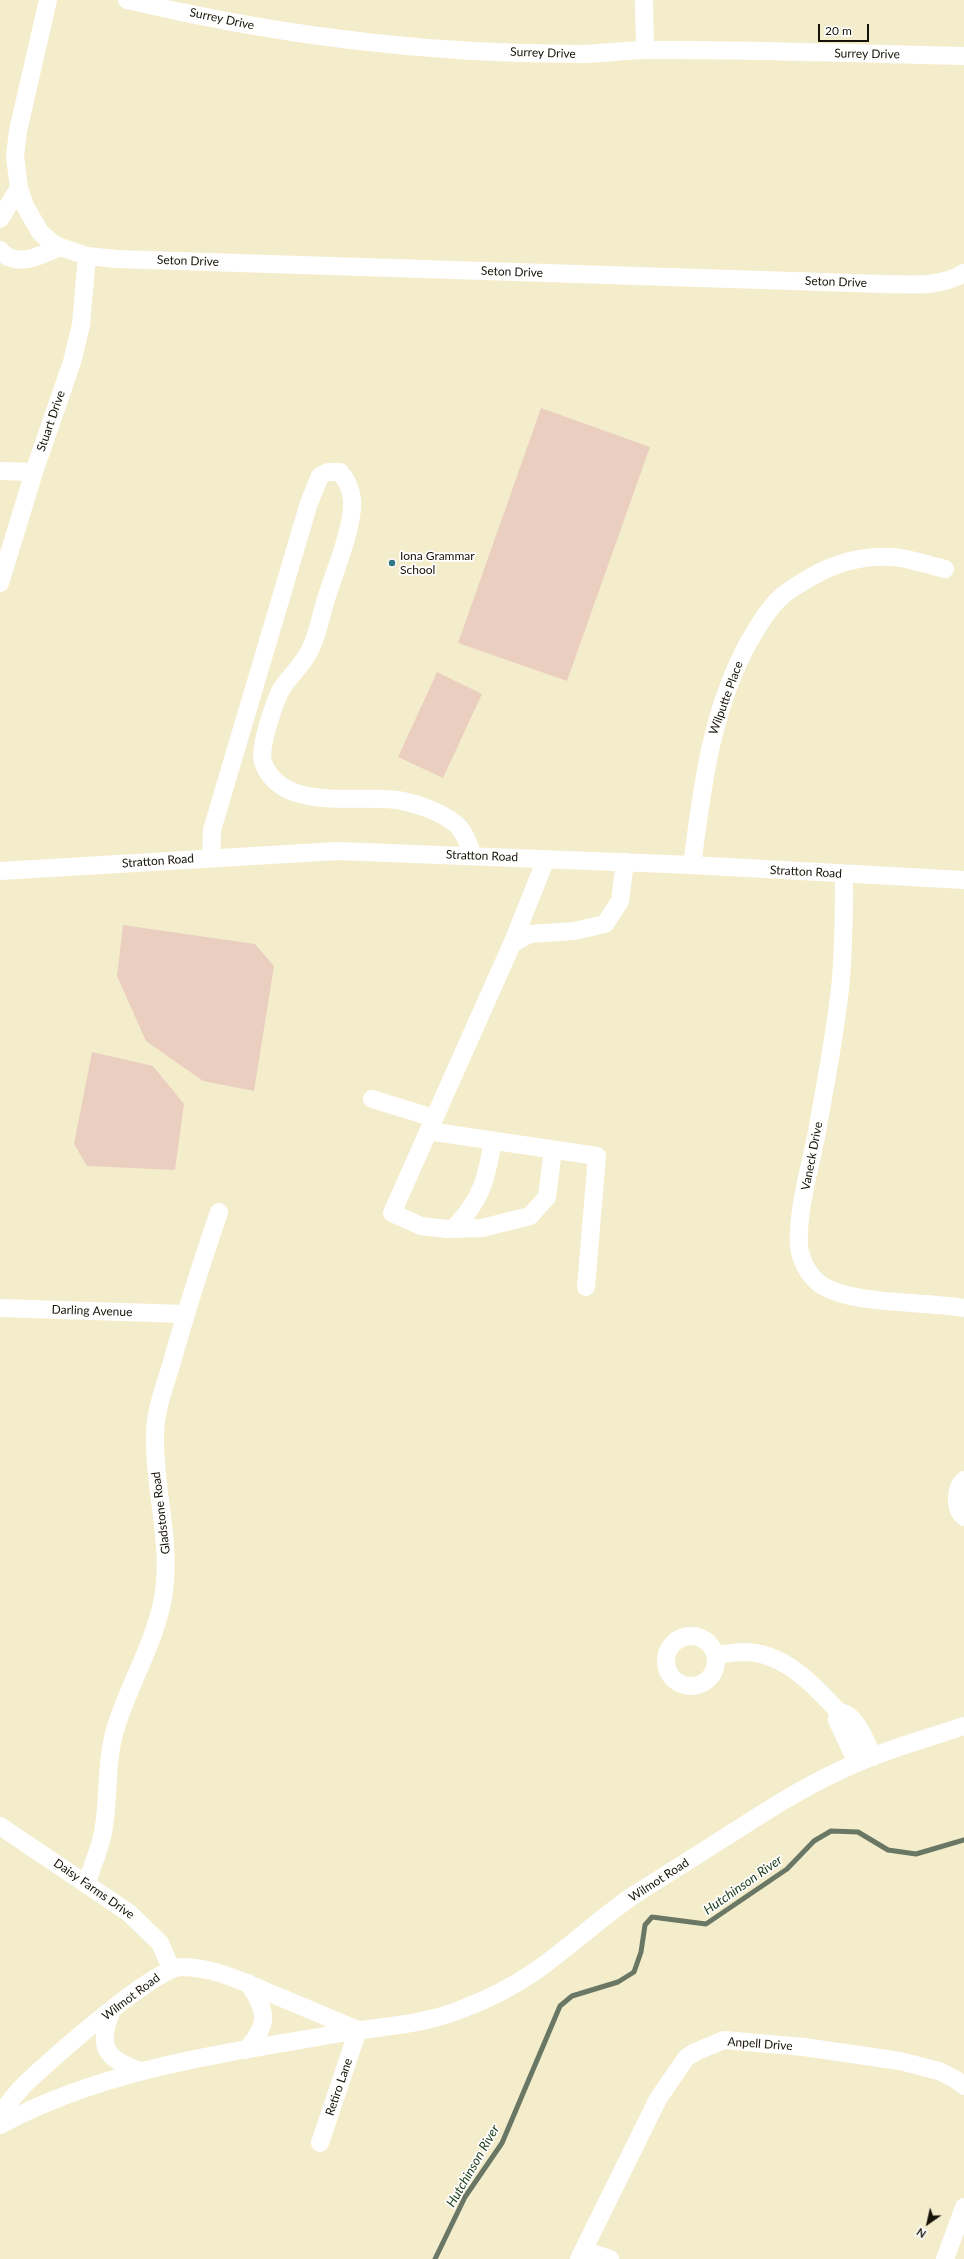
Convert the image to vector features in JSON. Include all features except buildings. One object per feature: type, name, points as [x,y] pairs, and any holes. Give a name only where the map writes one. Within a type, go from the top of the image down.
[{"type":"street","name":"Seton Drive","points":[[48,0],[18,131],[15,156],[19,188],[25,206],[40,232],[60,247],[87,256],[124,259],[884,284],[932,284],[958,277],[964,273]]},
{"type":"street","points":[[644,0],[645,50]]},
{"type":"street","name":"Surrey Drive","points":[[135,1],[268,29],[403,46],[495,52],[581,54],[645,50],[964,56]]},
{"type":"street","points":[[0,219],[19,188]]},
{"type":"street","points":[[0,250],[12,258],[25,260],[60,247]]},
{"type":"street","name":"Stuart Drive","points":[[0,583],[34,472],[72,362],[81,325],[87,256]]},
{"type":"street","points":[[0,471],[34,472]]},
{"type":"street","points":[[212,858],[212,830],[258,676],[317,482],[320,476],[328,472],[340,472],[347,481],[352,500],[348,530],[311,649],[284,686],[261,749],[263,762],[276,781],[299,795],[316,798],[372,798],[397,800],[414,804],[456,824],[464,833],[473,856]]},
{"type":"street","name":"Wilputte Place","points":[[692,865],[705,766],[718,714],[733,672],[765,616],[780,597],[820,571],[850,560],[892,557],[945,569]]},
{"type":"street","points":[[258,676],[284,686]]},
{"type":"street","name":"Stratton Road","points":[[0,871],[338,851],[692,865],[964,880]]},
{"type":"street","points":[[546,859],[512,944],[392,1213],[421,1226],[454,1228],[482,1228],[530,1216],[547,1197],[553,1150]]},
{"type":"street","points":[[512,944],[529,934],[574,931],[605,924],[620,901],[625,862]]},
{"type":"street","name":"Vaneck Drive","points":[[844,874],[844,921],[840,989],[819,1122],[799,1227],[799,1247],[803,1262],[810,1274],[818,1283],[839,1294],[964,1308]]},
{"type":"street","points":[[372,1099],[431,1125],[493,1141],[597,1156],[586,1287]]},
{"type":"street","points":[[454,1228],[470,1211],[485,1182],[493,1141]]},
{"type":"street","name":"Gladstone Road","points":[[86,1883],[104,1829],[110,1753],[115,1731],[150,1643],[162,1604],[166,1556],[165,1528],[155,1463],[155,1434],[159,1402],[184,1314],[219,1212]]},
{"type":"street","name":"Darling Avenue","points":[[0,1308],[184,1314]]},
{"type":"street","points":[[964,1480],[960,1483],[956,1497],[960,1514],[964,1517]]},
{"type":"street","points":[[716,1655],[743,1652],[774,1659],[790,1667],[813,1684],[838,1711],[837,1720],[865,1760]]},
{"type":"street","name":"Wilmot Road","points":[[0,2125],[49,2100],[91,2085],[140,2071],[358,2030],[431,2020],[460,2011],[502,1992],[538,1970],[594,1924],[641,1891],[782,1801],[865,1760],[964,1726]]},
{"type":"street","name":"Daisy Farms Drive","points":[[0,1826],[129,1913],[160,1943],[171,1968]]},
{"type":"street","name":"Wilmot Road","points":[[0,2114],[23,2086],[113,2009],[144,1984],[171,1968],[196,1967],[216,1971],[358,2030]]},
{"type":"street","points":[[246,2050],[259,2036],[263,2025],[260,2000],[248,1983]]},
{"type":"street","points":[[113,2009],[104,2035],[107,2050],[114,2060],[140,2071]]},
{"type":"street","name":"Retiro Lane","points":[[320,2143],[358,2030]]},
{"type":"street","name":"Anpell Drive","points":[[580,2254],[658,2099],[686,2058],[695,2052],[724,2040],[804,2047],[913,2065],[939,2071],[955,2079],[964,2086]]},
{"type":"street","points":[[945,2259],[964,2207]]},
{"type":"street","points":[[580,2254],[610,2259]]},
{"type":"shaded area","points":[[541,408],[650,447],[567,681],[458,643]]},
{"type":"shaded area","points":[[437,672],[482,694],[443,778],[398,757]]},
{"type":"shaded area","points":[[123,925],[255,944],[274,966],[254,1091],[203,1081],[146,1041],[117,976]]},
{"type":"shaded area","points":[[92,1052],[153,1066],[184,1104],[175,1170],[87,1166],[74,1144]]},
{"type":"waterway","name":"Hutchinson River","points":[[435,2259],[465,2197],[502,2143],[560,2006],[572,1996],[618,1982],[634,1972],[641,1952],[645,1925],[652,1917],[706,1924],[787,1869],[814,1841],[831,1831],[858,1832],[888,1850],[916,1854],[964,1840]]},
{"type":"place","name":"Iona Grammar School","points":[[392,563]]}]
